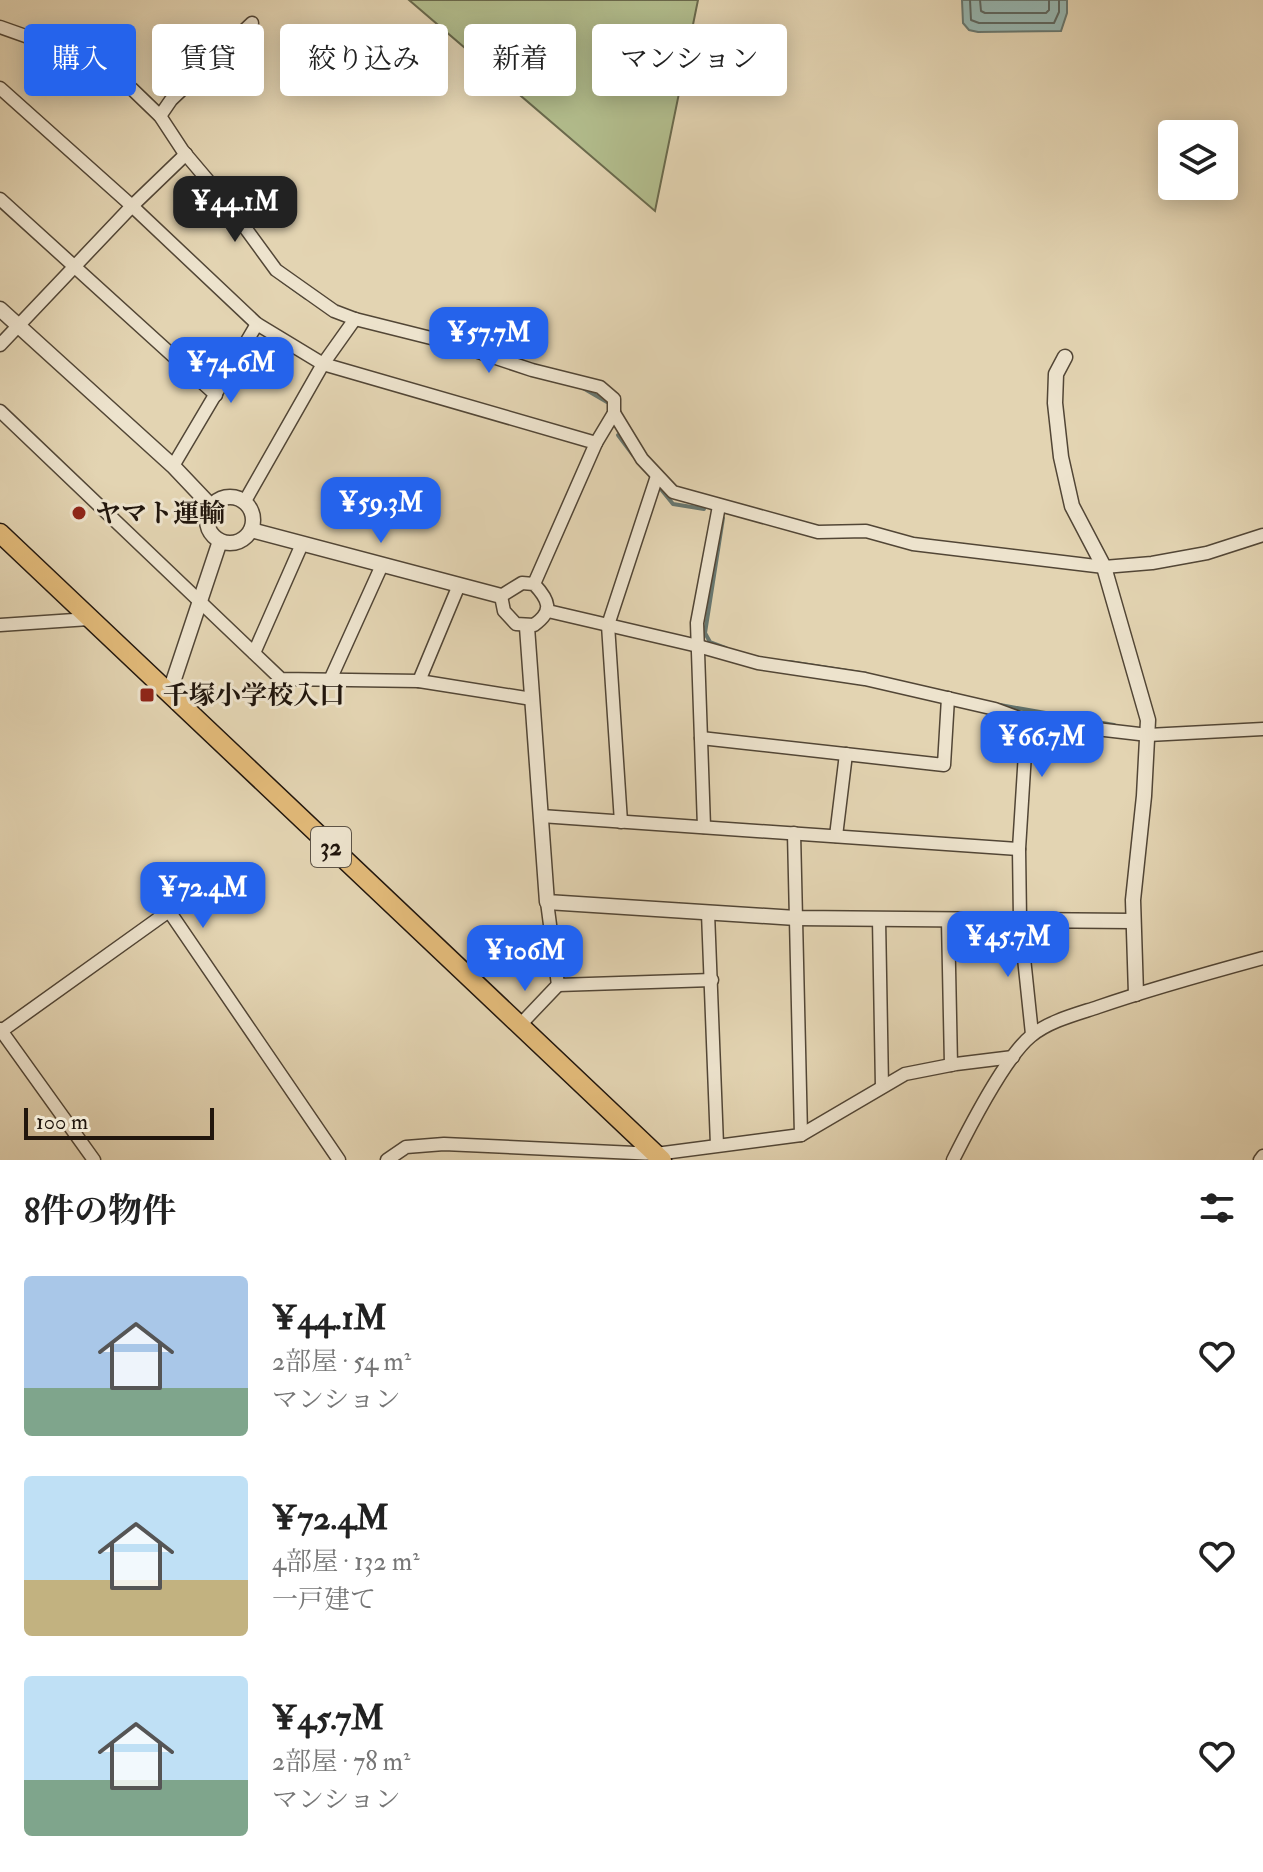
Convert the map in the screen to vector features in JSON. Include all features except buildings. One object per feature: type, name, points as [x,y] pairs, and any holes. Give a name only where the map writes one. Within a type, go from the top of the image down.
[{"type":"main road","name":"32","points":[[0,533],[659,1157]]},
{"type":"street","points":[[160,116],[171,100],[252,23]]},
{"type":"street","points":[[0,27],[65,50],[117,78],[160,116],[276,270],[334,311],[600,387],[614,399],[614,413],[596,443],[534,584]]},
{"type":"street","points":[[0,88],[257,324],[323,364],[596,443]]},
{"type":"street","points":[[0,345],[132,206],[186,154]]},
{"type":"street","points":[[0,199],[216,395]]},
{"type":"street","points":[[0,309],[173,466],[211,506]]},
{"type":"street","points":[[245,501],[323,364],[355,319]]},
{"type":"street","points":[[173,466],[257,324]]},
{"type":"street","points":[[1065,357],[1056,374],[1055,403],[1061,457],[1072,506],[1104,567],[1148,720],[1133,921],[1136,994]]},
{"type":"street","points":[[0,411],[281,679],[419,681],[532,699]]},
{"type":"street","points":[[614,413],[642,459],[673,492],[818,532],[866,531],[913,544],[1104,567],[1152,563],[1207,553],[1263,535]]},
{"type":"street","points":[[621,822],[608,625],[657,476]]},
{"type":"street","points":[[233,496],[245,501],[251,510],[251,530],[243,539],[232,543],[220,541],[210,532],[206,519],[211,506],[221,498],[233,496]]},
{"type":"street","points":[[704,827],[697,623],[719,506]]},
{"type":"street","points":[[251,530],[501,596],[522,583],[534,584],[543,594],[548,611],[534,625],[516,624],[504,611],[501,596]]},
{"type":"street","points":[[169,694],[220,541]]},
{"type":"street","points":[[254,653],[302,544]]},
{"type":"street","points":[[330,680],[382,565]]},
{"type":"street","points":[[419,681],[459,585]]},
{"type":"street","points":[[548,611],[758,663],[865,679],[948,698],[995,709],[1027,721],[1148,735],[1263,729]]},
{"type":"street","points":[[0,625],[89,619]]},
{"type":"street","points":[[527,627],[547,902],[558,985]]},
{"type":"street","points":[[701,738],[944,765],[948,698]]},
{"type":"street","points":[[1027,721],[1019,849],[1020,920],[1032,1034]]},
{"type":"street","points":[[836,836],[846,754]]},
{"type":"street","points":[[541,816],[1019,849]]},
{"type":"street","points":[[794,833],[801,1135]]},
{"type":"street","points":[[547,902],[796,918],[1133,921]]},
{"type":"street","points":[[94,1160],[1,1031],[169,911],[339,1160]]},
{"type":"street","points":[[708,913],[717,1145]]},
{"type":"street","points":[[879,919],[882,1087]]},
{"type":"street","points":[[948,920],[951,1065]]},
{"type":"street","points":[[953,1160],[1013,1057],[1032,1034],[1065,1018],[1136,994],[1263,958]]},
{"type":"street","points":[[519,1026],[558,985],[712,980]]},
{"type":"street","points":[[387,1160],[406,1147],[444,1144],[659,1157],[717,1145],[801,1135],[905,1074],[1013,1057]]},
{"type":"green space","points":[[409,0],[698,0],[693,24],[592,24],[592,96],[678,96],[655,211],[521,96],[576,96],[576,24],[464,24],[464,47],[448,33],[448,24],[437,24]]},
{"type":"water","points":[[962,0],[1067,0],[1067,13],[1061,31],[978,32],[969,30],[963,23]]},
{"type":"waterway","points":[[281,280],[306,298]]},
{"type":"waterway","points":[[437,346],[460,352]]},
{"type":"waterway","points":[[583,388],[607,402]]},
{"type":"waterway","points":[[618,435],[633,455]]},
{"type":"waterway","points":[[656,483],[673,504],[704,509]]},
{"type":"waterway","points":[[723,518],[705,633],[710,642],[726,648]]},
{"type":"waterway","points":[[789,662],[867,674]]},
{"type":"waterway","points":[[1000,705],[1114,725]]},
{"type":"place","name":"ヤマト運輸","points":[[79,513]]},
{"type":"place","name":"千塚小学校入口","points":[[147,695]]}]
